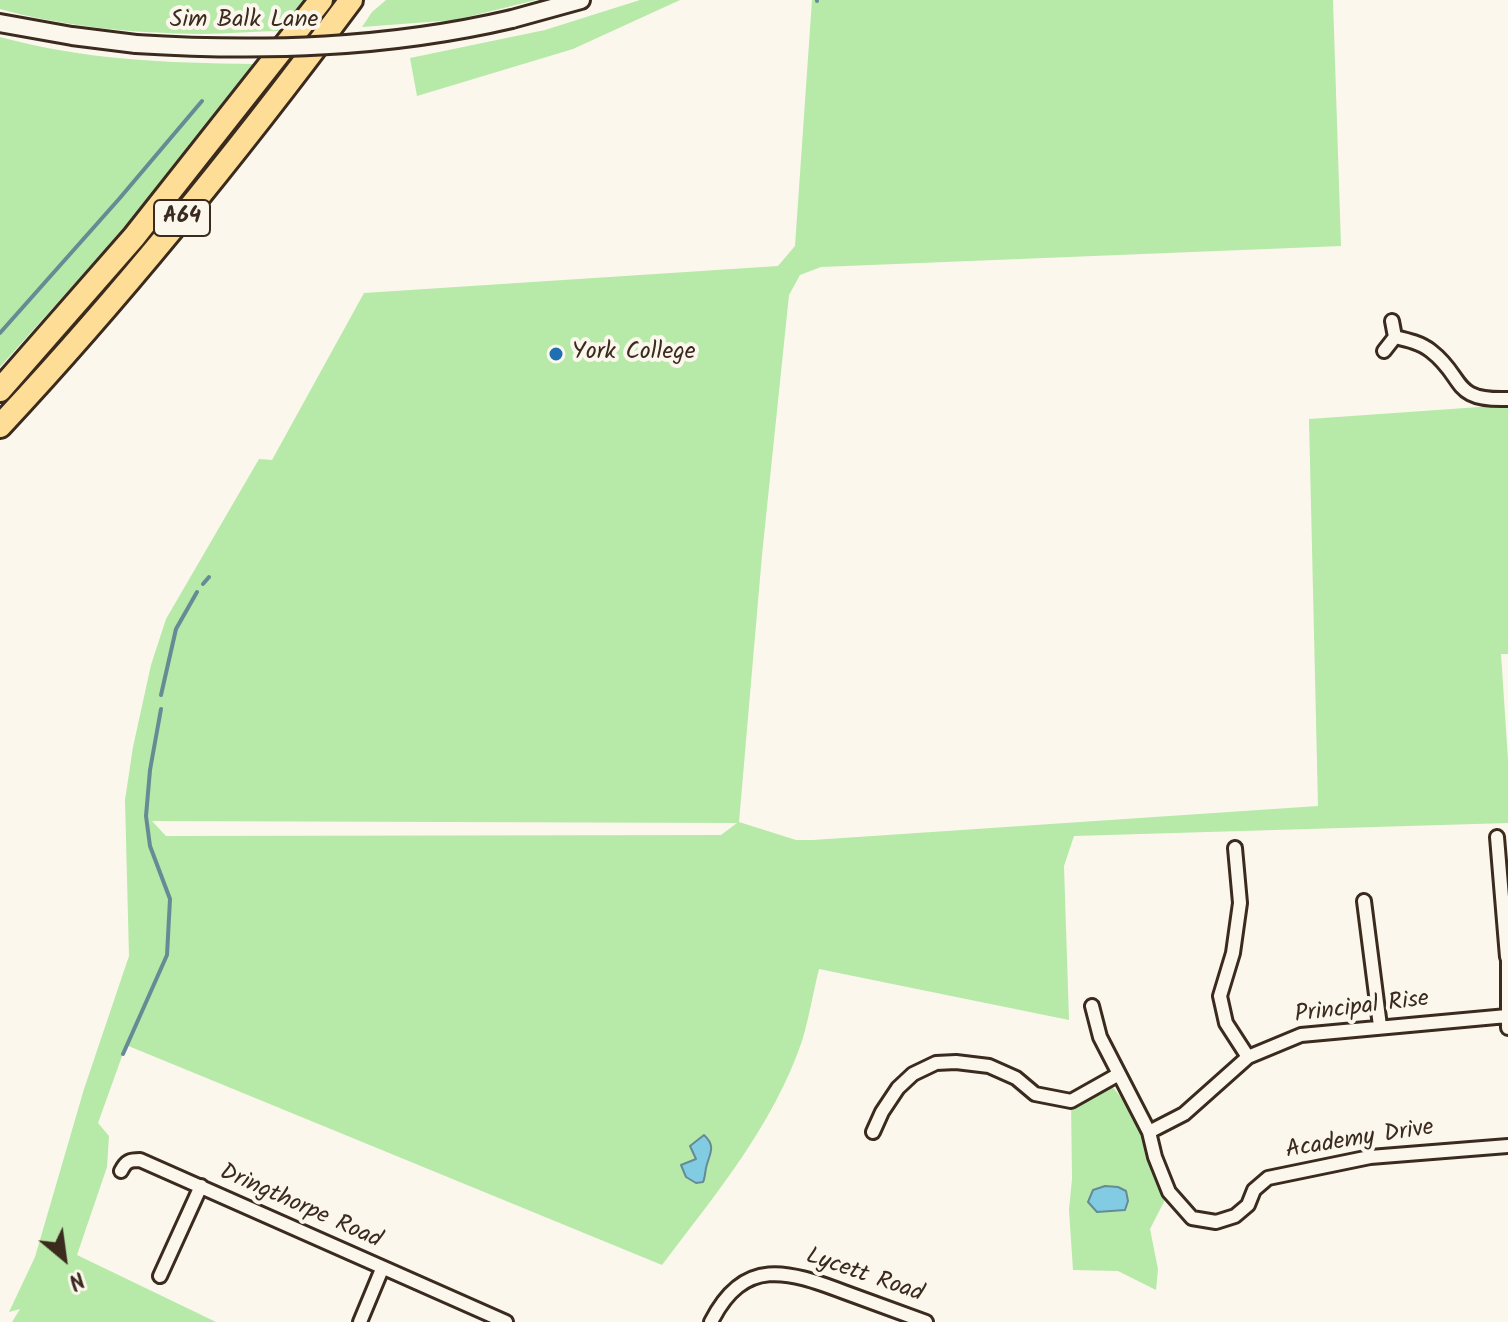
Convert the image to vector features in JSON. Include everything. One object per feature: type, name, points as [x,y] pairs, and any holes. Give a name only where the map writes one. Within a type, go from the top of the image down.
[{"type":"highway","name":"A64","points":[[0,390],[134,237],[321,0]]},
{"type":"highway","name":"A64","points":[[0,426],[151,257],[283,92],[351,0]]},
{"type":"street","name":"Sim Balk Lane","points":[[0,23],[136,44],[220,49],[299,48],[404,39],[466,29],[581,0]]},
{"type":"street","points":[[1384,351],[1395,337],[1392,321]]},
{"type":"street","points":[[1395,337],[1427,347],[1470,394],[1508,399]]},
{"type":"street","name":"Principal Rise","points":[[1149,1132],[1184,1114],[1248,1057],[1301,1035],[1380,1026],[1507,1022],[1507,957],[1497,837]]},
{"type":"street","points":[[1235,848],[1240,903],[1233,953],[1220,996],[1226,1023],[1248,1057]]},
{"type":"street","points":[[1364,901],[1380,1026]]},
{"type":"street","points":[[1092,1006],[1100,1037],[1149,1132]]},
{"type":"street","points":[[873,1132],[898,1088],[913,1074],[936,1063],[989,1066],[1016,1078],[1035,1094],[1071,1101],[1119,1074]]},
{"type":"street","name":"Academy Drive","points":[[1149,1132],[1169,1192],[1192,1218],[1216,1222],[1235,1216],[1248,1205],[1254,1190],[1268,1178],[1370,1157],[1508,1146]]},
{"type":"street","name":"Dringthorpe Road","points":[[121,1171],[125,1163],[140,1160],[506,1322]]},
{"type":"street","name":"Dringthorpe Road","points":[[160,1276],[201,1186]]},
{"type":"street","name":"Dringthorpe Road","points":[[360,1322],[382,1269]]},
{"type":"street","name":"Lycett Road","points":[[711,1322],[735,1289],[763,1275],[789,1273],[926,1322]]},
{"type":"green space","points":[[0,0],[305,0],[282,31],[201,34],[74,25],[0,9]]},
{"type":"green space","points":[[386,0],[536,0],[455,20],[362,27],[372,12]]},
{"type":"green space","points":[[640,0],[680,0],[573,49],[417,96],[410,58],[545,30]]},
{"type":"green space","points":[[812,0],[1333,0],[1341,246],[821,267],[800,275],[789,295],[739,822],[796,840],[813,840],[1318,806],[1309,419],[1508,405],[1508,654],[1501,654],[1508,760],[1508,823],[1074,836],[1064,866],[1069,1020],[819,969],[802,1041],[775,1102],[741,1159],[662,1265],[126,1045],[98,1123],[109,1136],[107,1167],[77,1255],[216,1322],[12,1322],[20,1309],[9,1312],[35,1257],[84,1089],[129,956],[125,800],[151,665],[166,619],[259,459],[272,460],[364,293],[778,266],[795,246]],"holes":[[[152,821],[737,823],[721,835],[166,836]]]},
{"type":"green space","points":[[0,37],[63,51],[126,59],[254,64],[137,214],[0,367]]},
{"type":"green space","points":[[1107,1080],[1149,1132],[1169,1192],[1150,1229],[1158,1269],[1156,1290],[1118,1271],[1073,1270],[1069,1210],[1072,1179],[1071,1101]]},
{"type":"water","points":[[704,1135],[711,1151],[703,1182],[696,1183],[686,1177],[681,1165],[696,1159],[690,1146]]},
{"type":"water","points":[[1105,1186],[1126,1191],[1128,1201],[1125,1210],[1097,1212],[1088,1202],[1093,1190]]},
{"type":"waterway","points":[[0,333],[202,101]]},
{"type":"waterway","points":[[203,584],[209,577]]},
{"type":"waterway","points":[[161,695],[176,629],[197,592]]},
{"type":"waterway","points":[[123,1054],[167,955],[170,899],[150,846],[146,816],[150,770],[161,709]]},
{"type":"place","name":"York College","points":[[556,354]]}]
